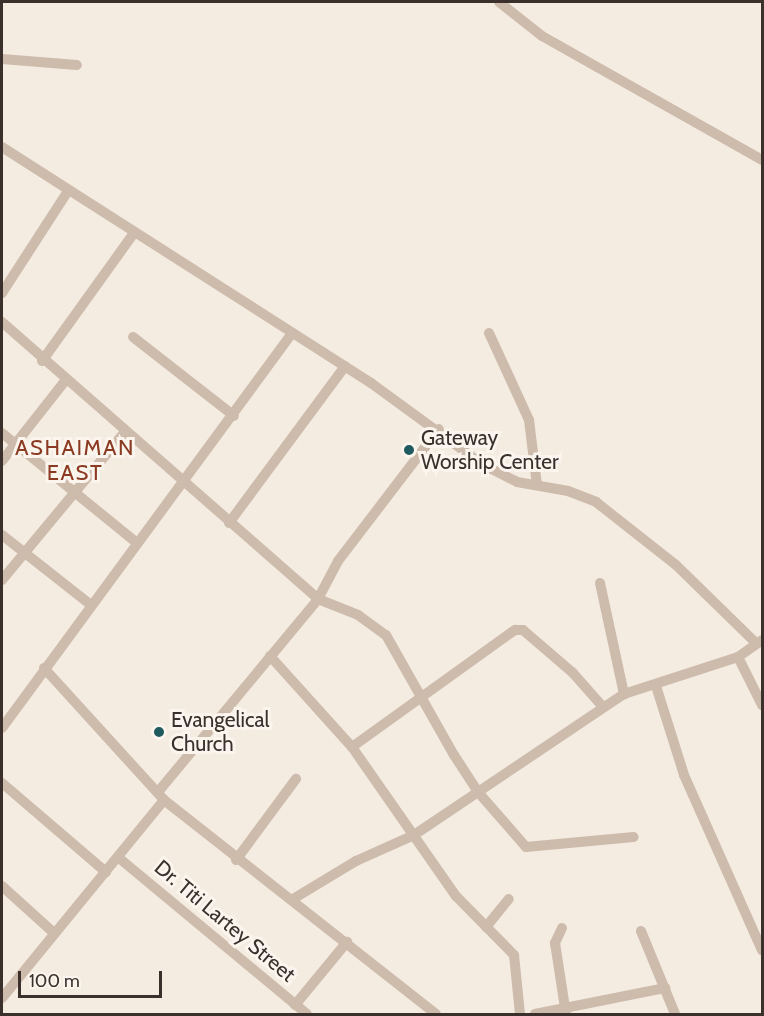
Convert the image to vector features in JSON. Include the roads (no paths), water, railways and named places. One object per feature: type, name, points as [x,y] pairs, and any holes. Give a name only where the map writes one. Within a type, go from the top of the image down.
[{"type":"street","points":[[499,2],[542,36],[762,160]]},
{"type":"street","points":[[2,59],[77,65]]},
{"type":"street","points":[[2,147],[345,366],[439,429],[482,464],[517,482],[537,485],[596,502],[637,532],[759,641],[738,657],[656,686],[624,694],[414,835],[356,861],[293,899]]},
{"type":"street","points":[[2,293],[68,191]]},
{"type":"street","points":[[42,361],[134,232]]},
{"type":"street","points":[[2,322],[42,361],[318,599],[358,615],[386,635],[420,698],[478,792],[526,847],[634,837]]},
{"type":"street","points":[[2,728],[44,668],[234,416],[292,333]]},
{"type":"street","points":[[489,333],[530,420],[537,485]]},
{"type":"street","points":[[133,337],[234,416]]},
{"type":"street","points":[[229,523],[345,366]]},
{"type":"street","points":[[2,461],[65,381]]},
{"type":"street","points":[[3,994],[119,858],[161,796],[270,656],[318,599],[338,561],[439,429]]},
{"type":"street","points":[[2,580],[125,432]]},
{"type":"street","points":[[2,433],[137,543]]},
{"type":"street","points":[[2,535],[91,605]]},
{"type":"street","points":[[600,583],[624,694]]},
{"type":"street","points":[[352,747],[508,633],[523,630],[603,707]]},
{"type":"street","points":[[270,656],[352,747],[456,896],[518,961],[520,1014]]},
{"type":"street","points":[[738,657],[762,705]]},
{"type":"street","points":[[44,668],[161,796],[236,860],[293,899],[436,1014]]},
{"type":"street","points":[[656,686],[684,775],[762,950]]},
{"type":"street","points":[[236,860],[296,779]]},
{"type":"street","points":[[2,783],[106,872]]},
{"type":"street","name":"Dr. Titi Lartey Street","points":[[119,858],[307,1014]]},
{"type":"street","points":[[2,886],[54,933]]},
{"type":"street","points":[[486,927],[509,899]]},
{"type":"street","points":[[562,928],[555,943],[565,1011]]},
{"type":"street","points":[[641,931],[675,1014]]},
{"type":"street","points":[[295,1005],[347,942]]},
{"type":"street","points":[[535,1014],[565,1011],[665,988]]},
{"type":"place","name":"Gateway Worship Center","points":[[409,450]]},
{"type":"place","name":"Evangelical Church","points":[[159,732]]},
{"type":"district","name":"ASHAIMAN EAST","points":[[75,460]]}]
